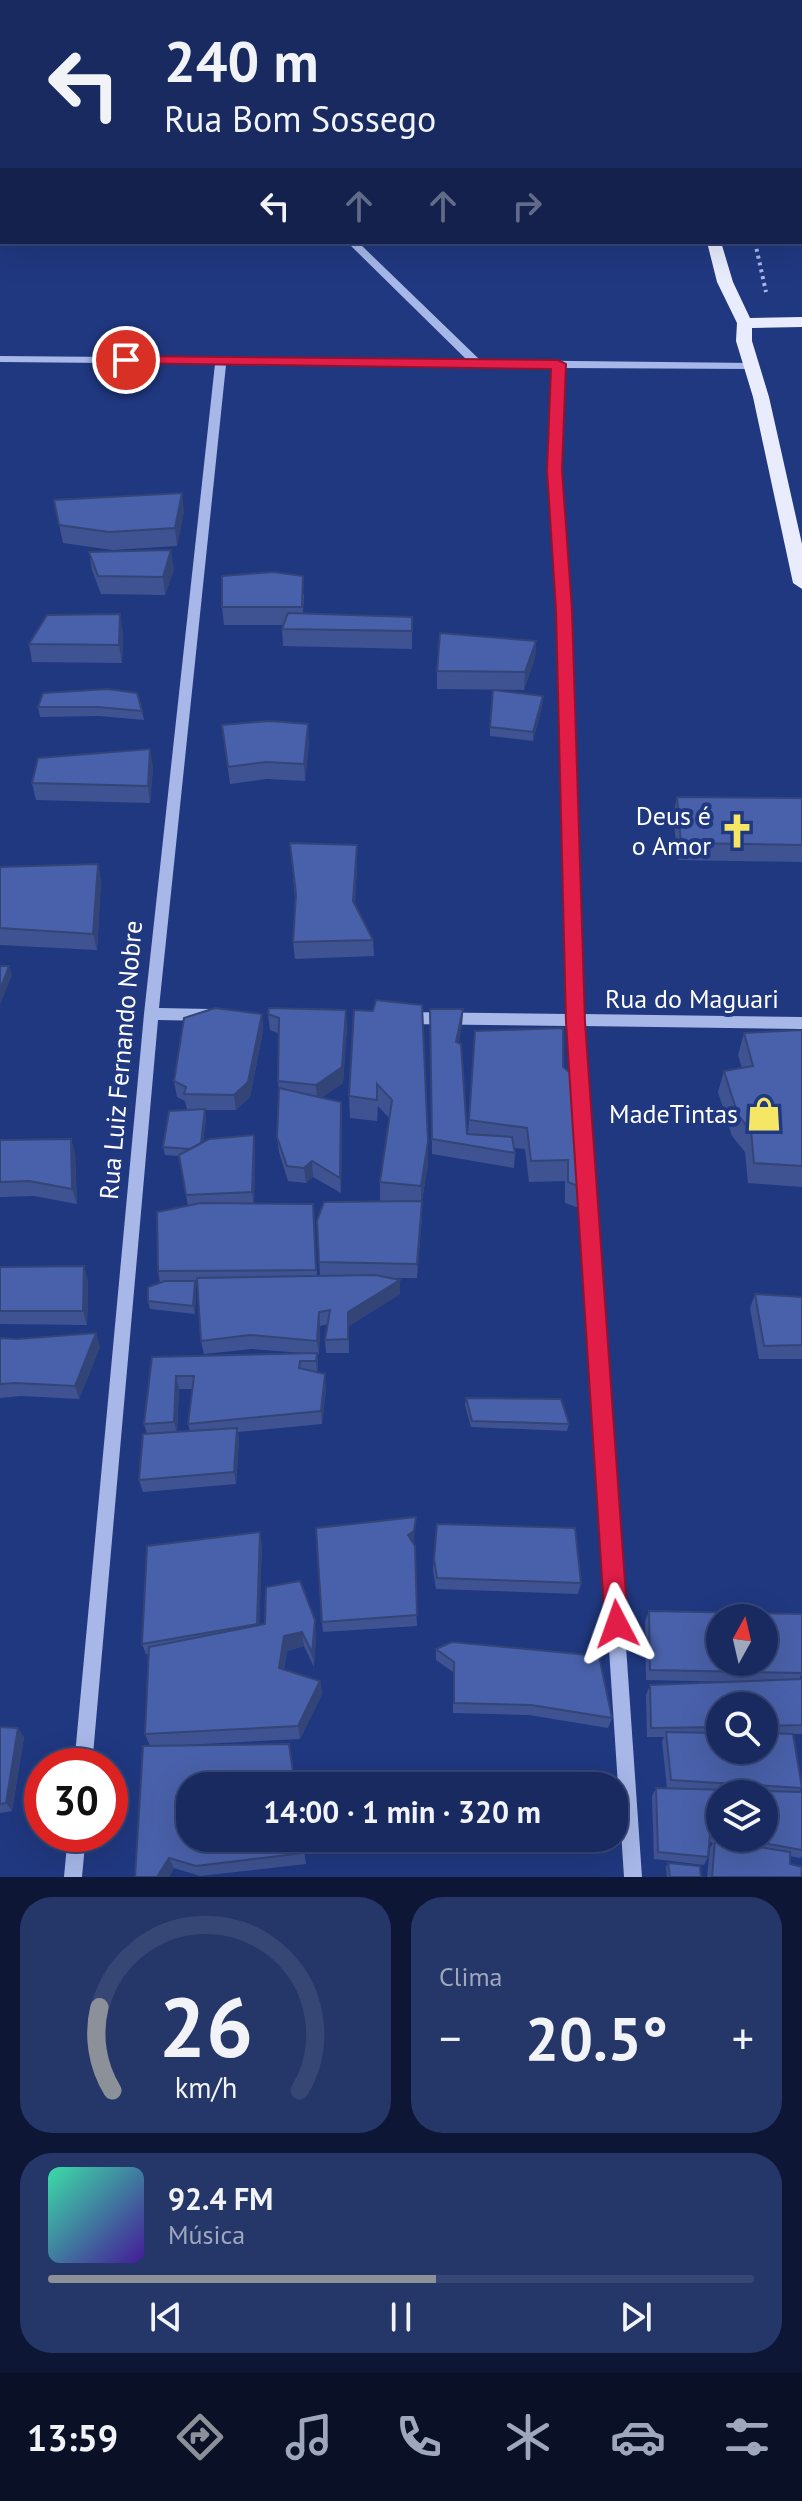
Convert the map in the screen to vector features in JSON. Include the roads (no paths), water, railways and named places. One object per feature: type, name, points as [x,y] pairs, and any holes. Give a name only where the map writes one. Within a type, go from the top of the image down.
[{"type":"main road","points":[[715,244],[725,282],[745,323],[744,341],[753,366],[802,583]]},
{"type":"main road","points":[[745,323],[802,322]]},
{"type":"street","points":[[354,244],[478,364]]},
{"type":"street","points":[[0,359],[753,366]]},
{"type":"street","name":"Rua Luiz Fernando Nobre","points":[[85,1748],[151,1014],[221,361]]},
{"type":"street","points":[[558,364],[554,470],[564,610],[575,1022],[633,1877]]},
{"type":"street","points":[[151,1014],[229,1015]]},
{"type":"street","name":"Rua do Maguari","points":[[387,1018],[802,1023]]},
{"type":"street","points":[[73,1877],[75,1852]]},
{"type":"place","name":"Deus é o Amor","points":[[737,831]]},
{"type":"place","name":"MadeTintas","points":[[764,1114]]}]
